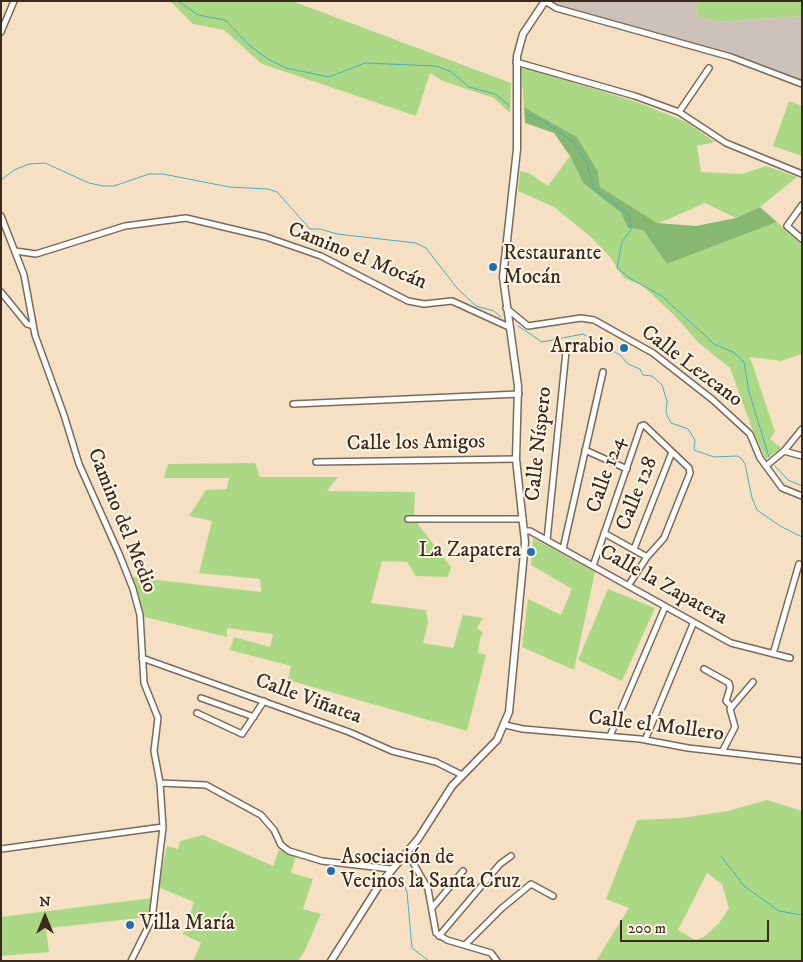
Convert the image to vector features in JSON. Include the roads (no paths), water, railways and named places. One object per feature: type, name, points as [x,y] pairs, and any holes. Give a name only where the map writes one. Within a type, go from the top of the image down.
[{"type":"main road","points":[[331,961],[391,869],[408,852],[462,775],[490,750],[505,725],[509,712],[525,559],[524,531],[516,459],[519,394],[508,327],[503,270],[517,150],[516,62],[523,34],[545,1]]},
{"type":"street","points":[[1,32],[14,1]]},
{"type":"street","points":[[545,1],[556,8],[731,57],[802,84]]},
{"type":"street","points":[[516,62],[635,96],[679,112],[726,143],[802,174]]},
{"type":"street","points":[[679,112],[709,68]]},
{"type":"street","points":[[802,205],[787,226],[802,239]]},
{"type":"street","name":"Camino del Medio","points":[[1,216],[24,275],[33,326],[79,464],[133,588],[140,615],[146,690],[158,718],[154,751],[160,783],[163,827],[152,919],[131,961]]},
{"type":"street","name":"Camino el Mocán","points":[[15,251],[36,254],[125,226],[186,218],[266,237],[321,256],[408,301],[424,304],[452,301],[508,327]]},
{"type":"street","points":[[1,292],[26,324],[33,326]]},
{"type":"street","name":"Calle Lezcano","points":[[506,307],[528,326],[581,318],[594,320],[653,353],[713,400],[750,434],[766,466],[782,488],[802,496]]},
{"type":"street","name":"Calle Níspero","points":[[547,540],[566,351]]},
{"type":"street","points":[[563,549],[603,372]]},
{"type":"street","points":[[293,404],[519,394]]},
{"type":"street","name":"Calle 124","points":[[593,566],[641,426],[644,425],[672,452]]},
{"type":"street","points":[[766,466],[784,451],[802,430]]},
{"type":"street","points":[[585,450],[627,469]]},
{"type":"street","points":[[784,451],[802,456]]},
{"type":"street","points":[[628,586],[647,557],[664,538],[690,470],[672,452]]},
{"type":"street","name":"Calle 128","points":[[634,549],[672,452]]},
{"type":"street","name":"Calle los Amigos","points":[[316,462],[516,459]]},
{"type":"street","points":[[408,520],[522,519]]},
{"type":"street","name":"Calle la Zapatera","points":[[524,531],[530,531],[547,540],[693,624],[744,648],[790,658]]},
{"type":"street","points":[[604,534],[647,557]]},
{"type":"street","points":[[773,654],[799,564]]},
{"type":"street","points":[[610,736],[665,607]]},
{"type":"street","points":[[645,740],[693,624]]},
{"type":"street","name":"Calle Viñatea","points":[[142,658],[264,701],[363,738],[392,751],[436,762],[462,775]]},
{"type":"street","points":[[704,669],[729,683],[730,688],[726,701],[732,707]]},
{"type":"street","points":[[722,752],[736,727],[730,713],[732,707],[753,682]]},
{"type":"street","points":[[201,698],[254,717]]},
{"type":"street","points":[[197,713],[242,734],[264,701]]},
{"type":"street","name":"Calle el Mollero","points":[[505,725],[523,729],[645,740],[722,752],[802,761]]},
{"type":"street","points":[[160,783],[206,785],[261,815],[274,830],[281,845],[289,851],[322,861],[391,869]]},
{"type":"street","points":[[1,849],[163,827]]},
{"type":"street","points":[[408,852],[426,886],[432,908],[434,928],[439,936],[491,953],[497,961]]},
{"type":"street","points":[[439,936],[500,864],[511,856]]},
{"type":"street","points":[[432,908],[464,871]]},
{"type":"street","points":[[465,945],[502,908],[532,884],[553,896]]},
{"type":"waterway","points":[[178,1],[198,15],[225,20],[250,46],[268,59],[286,68],[329,77],[365,63],[436,66],[450,71],[469,87],[495,94],[510,106]]},
{"type":"waterway","points":[[527,114],[545,122],[574,143],[587,163],[593,188],[629,215],[631,229],[622,242],[617,268],[631,279],[662,296],[714,344],[733,352],[744,362],[749,392],[769,457]]},
{"type":"waterway","points":[[1,180],[14,170],[29,164],[45,163],[89,183],[103,186],[114,186],[149,174],[163,174],[229,187],[268,189],[277,192],[310,229],[416,243],[426,248],[457,288],[476,306],[494,311],[501,317]]},
{"type":"waterway","points":[[518,326],[542,342],[583,334],[620,355],[628,364],[640,369],[643,375],[652,376],[662,385],[667,401],[666,413],[671,423],[688,429],[695,440],[694,450],[714,457],[737,456],[741,458],[745,464],[752,498],[757,510],[780,526],[802,537]]},
{"type":"waterway","points":[[775,466],[788,480],[802,486]]},
{"type":"waterway","points":[[721,856],[744,886],[779,911],[802,915]]},
{"type":"waterway","points":[[400,876],[407,892],[412,948],[429,961]]},
{"type":"place","name":"Restaurante Mocán","points":[[493,267]]},
{"type":"place","name":"Arrabio","points":[[624,348]]},
{"type":"place","name":"La Zapatera","points":[[531,552]]},
{"type":"place","name":"Asociación de Vecinos la Santa Cruz","points":[[331,871]]},
{"type":"place","name":"Villa María","points":[[130,925]]}]
